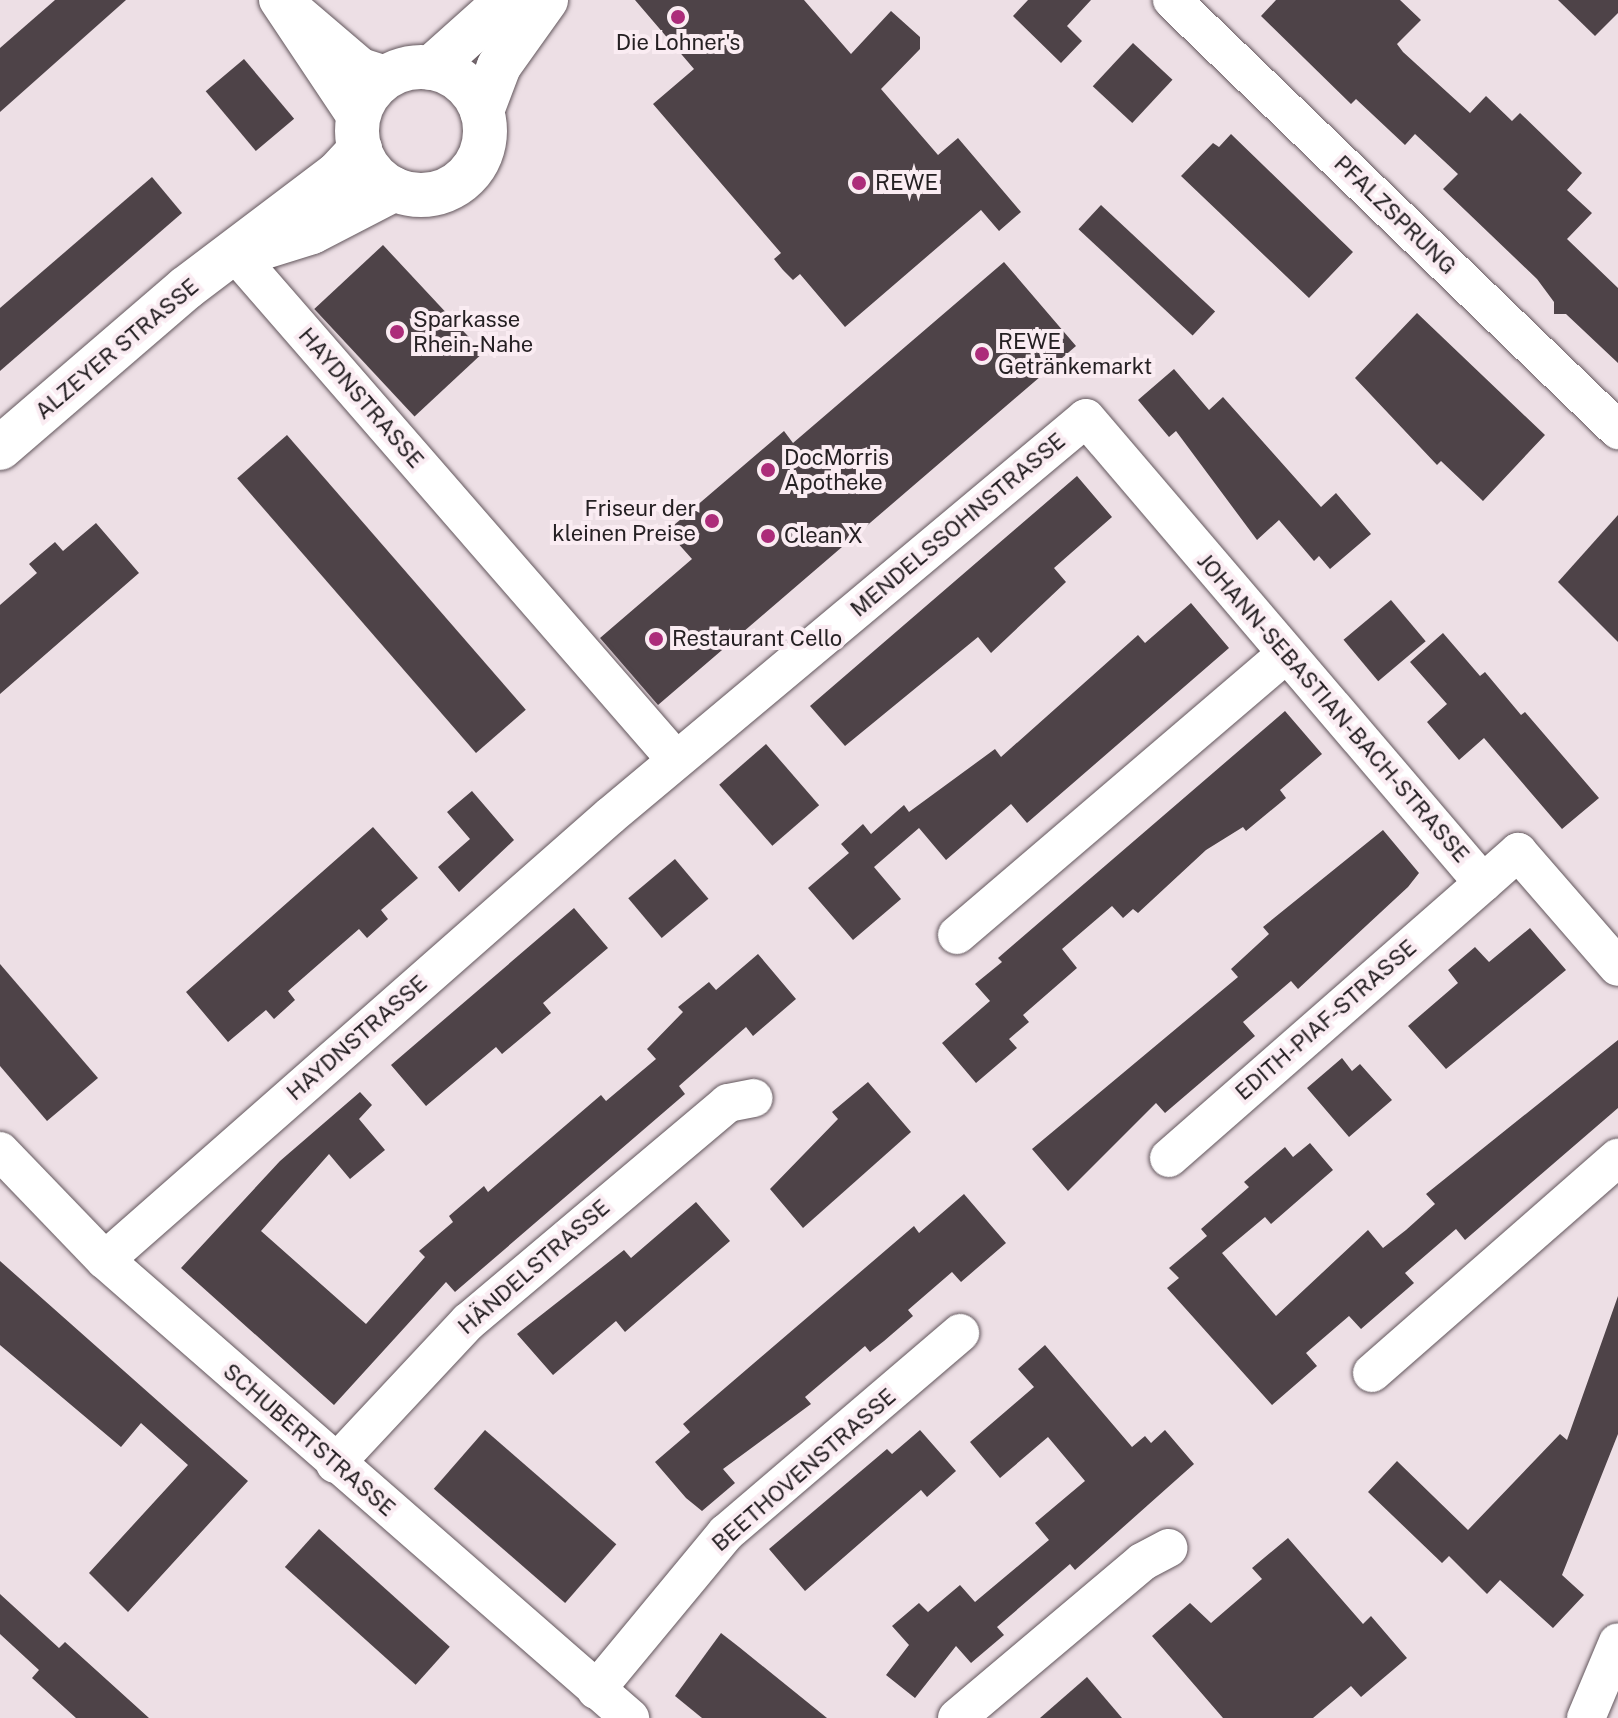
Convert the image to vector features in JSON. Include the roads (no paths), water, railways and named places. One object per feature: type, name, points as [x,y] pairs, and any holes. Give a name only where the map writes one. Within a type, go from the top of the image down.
[{"type":"main road","points":[[507,0],[431,68],[388,76],[368,95],[359,134],[373,173],[395,189],[427,195],[470,173],[484,143],[482,111],[499,66],[546,0]]},
{"type":"main road","points":[[431,68],[468,87],[482,111]]},
{"type":"main road","name":"ALZEYER STRASSE","points":[[0,448],[235,253],[328,182],[359,134]]},
{"type":"main road","name":"ALZEYER STRASSE","points":[[235,253],[299,238],[395,189]]},
{"type":"street","points":[[280,0],[361,67],[388,76]]},
{"type":"street","points":[[280,0],[359,134]]},
{"type":"street","name":"PFALZSPRUNG","points":[[1172,0],[1618,430]]},
{"type":"street","name":"HAYDNSTRASSE","points":[[235,253],[676,760]]},
{"type":"street","name":"MENDELSSOHNSTRASSE","points":[[610,816],[1086,418]]},
{"type":"street","name":"JOHANN-SEBASTIAN-BACH-STRASSE","points":[[1086,418],[1285,655],[1483,883],[1518,852],[1618,967]]},
{"type":"street","points":[[957,935],[1285,655]]},
{"type":"street","name":"HAYDNSTRASSE","points":[[105,1260],[610,816]]},
{"type":"street","name":"EDITH-PIAF-STRASSE","points":[[1169,1158],[1483,883]]},
{"type":"street","name":"HÄNDELSTRASSE","points":[[335,1464],[468,1322],[728,1103],[754,1098]]},
{"type":"street","name":"SCHUBERTSTRASSE","points":[[0,1151],[105,1260],[335,1464],[630,1718]]},
{"type":"street","points":[[1372,1373],[1618,1158]]},
{"type":"street","name":"BEETHOVENSTRASSE","points":[[596,1690],[726,1533],[960,1333]]},
{"type":"street","points":[[957,1718],[1142,1562],[1168,1548]]},
{"type":"street","points":[[1586,1718],[1618,1642]]},
{"type":"place","name":"Die Lohner's","points":[[678,17]]},
{"type":"place","name":"REWE","points":[[859,183]]},
{"type":"place","name":"Sparkasse Rhein-Nahe","points":[[397,332]]},
{"type":"place","name":"REWE Getränkemarkt","points":[[982,354]]},
{"type":"place","name":"DocMorris Apotheke","points":[[768,470]]},
{"type":"place","name":"Friseur der kleinen Preise","points":[[712,521]]},
{"type":"place","name":"Clean X","points":[[768,536]]},
{"type":"place","name":"Restaurant Cello","points":[[656,639]]}]
